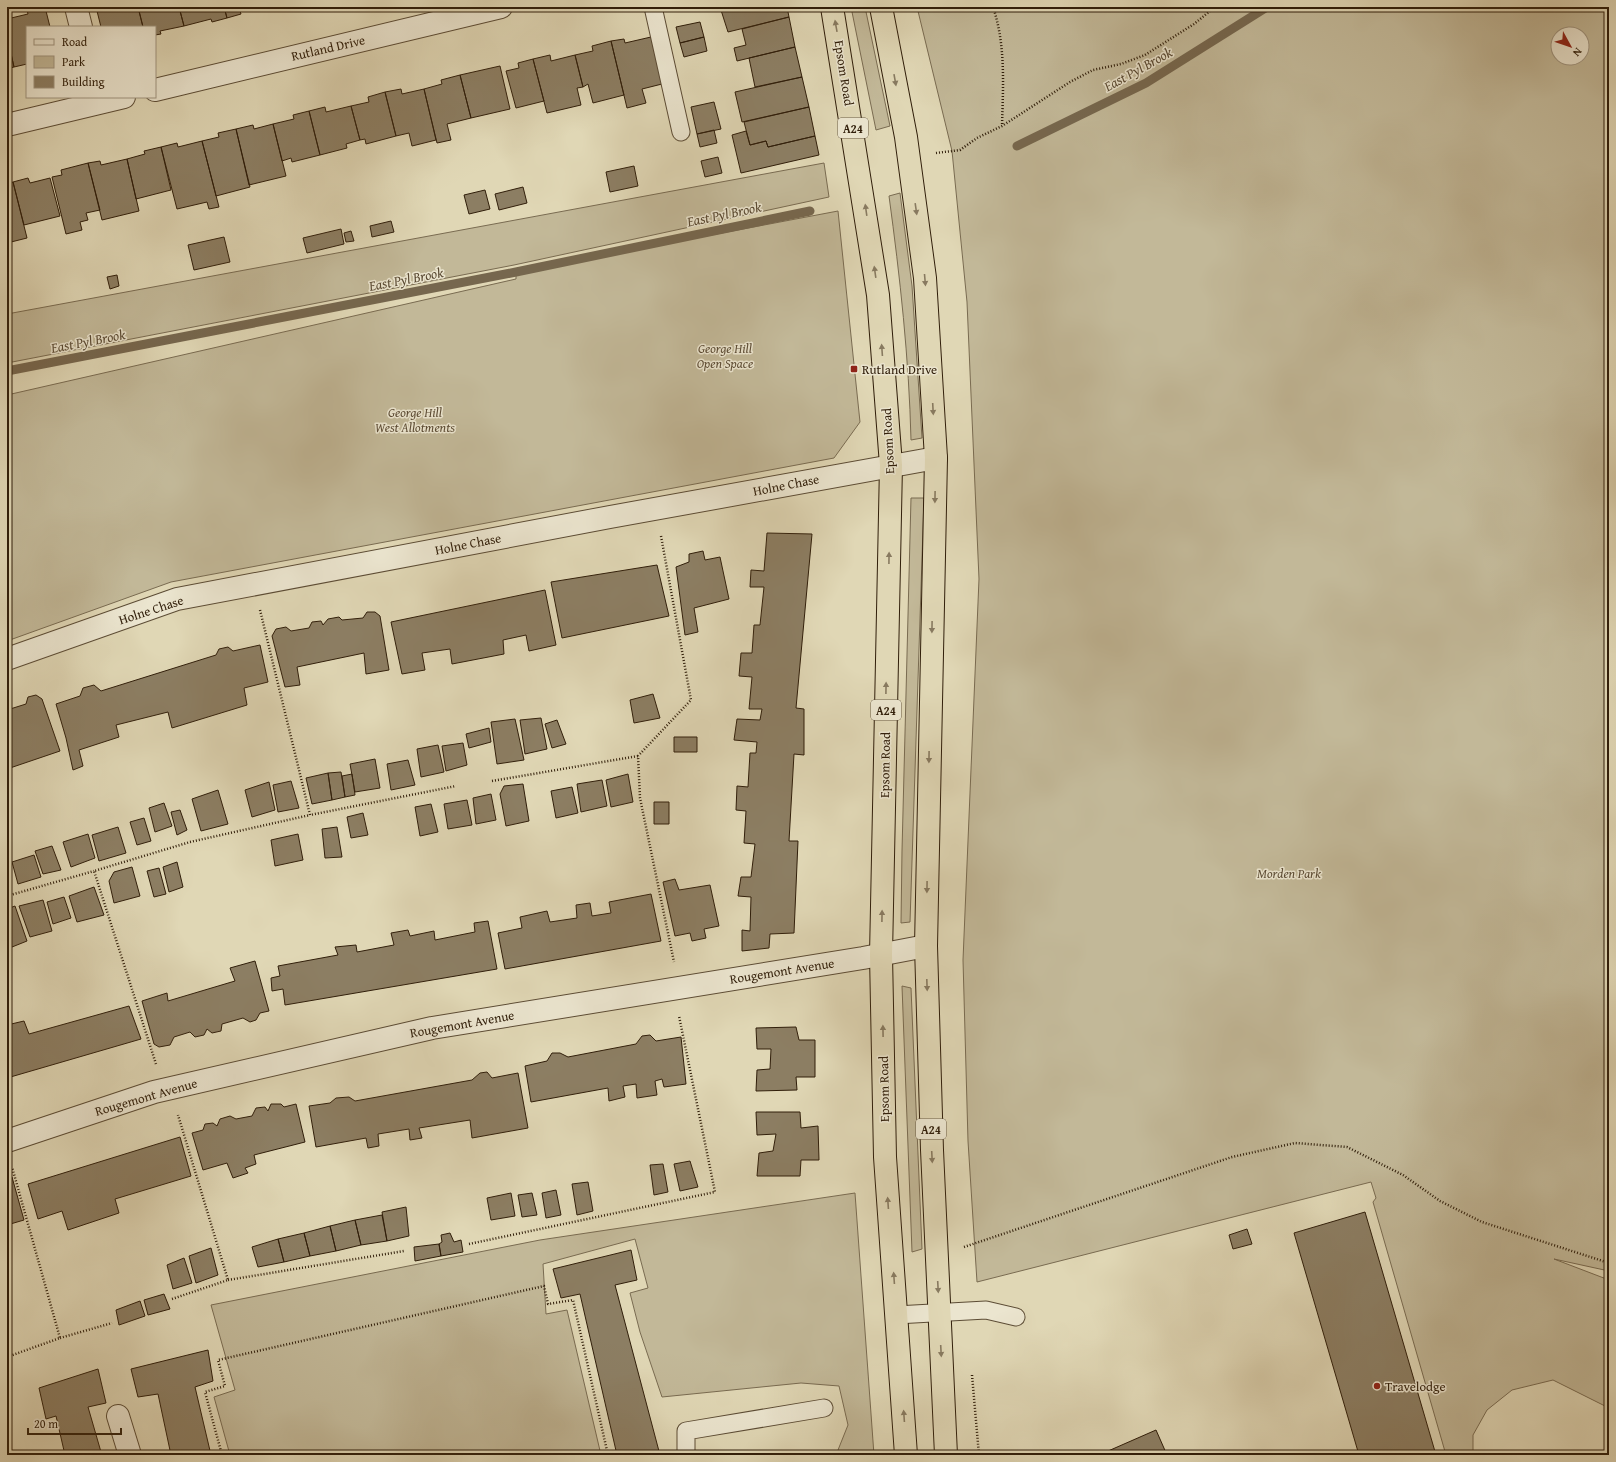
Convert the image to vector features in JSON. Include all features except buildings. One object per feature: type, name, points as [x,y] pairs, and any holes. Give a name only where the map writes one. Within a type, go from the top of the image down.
[{"type":"highway","name":"Epsom Road","points":[[832,7],[878,295],[891,465],[882,955],[885,1157],[906,1455]]},
{"type":"highway","name":"A24","points":[[881,7],[906,137],[925,278],[936,458],[926,946],[932,1150],[946,1455]]},
{"type":"street","points":[[76,7],[81,26]]},
{"type":"street","name":"Rutland Drive","points":[[156,90],[458,12],[501,7]]},
{"type":"street","points":[[7,125],[98,100],[115,98]]},
{"type":"street","name":"Holne Chase","points":[[7,659],[177,599],[891,465],[936,458]]},
{"type":"street","name":"Rougemont Avenue","points":[[7,1141],[167,1089],[432,1028],[882,955],[926,946]]},
{"type":"street","points":[[118,1416],[130,1455]]},
{"type":"lane","points":[[653,7],[681,132]]},
{"type":"lane","points":[[896,1315],[986,1310],[1016,1317]]},
{"type":"lane","points":[[686,1455],[686,1432],[824,1408]]},
{"type":"path","points":[[993,7],[999,26],[1003,80],[1002,126]]},
{"type":"path","points":[[935,153],[960,150],[977,138],[1002,126],[1070,82],[1093,70],[1121,64],[1150,52],[1194,24],[1216,7]]},
{"type":"path","points":[[492,781],[638,756],[691,700],[656,509]]},
{"type":"path","points":[[254,585],[310,815]]},
{"type":"path","points":[[469,1244],[715,1192],[640,798],[638,756]]},
{"type":"path","points":[[7,896],[190,842],[310,815],[456,786]]},
{"type":"path","points":[[94,871],[167,1089],[228,1280]]},
{"type":"path","points":[[965,1246],[1232,1157],[1295,1143],[1347,1147],[1403,1175],[1440,1201],[1482,1222],[1609,1262]]},
{"type":"path","points":[[11,1164],[60,1338]]},
{"type":"path","points":[[172,1299],[228,1280],[404,1251]]},
{"type":"path","points":[[222,1455],[205,1392],[225,1386],[218,1360],[544,1286],[548,1304],[573,1300],[608,1455]]},
{"type":"path","points":[[7,1357],[60,1338],[112,1324]]},
{"type":"green space","points":[[851,7],[865,7],[890,126],[876,130]]},
{"type":"green space","name":"Morden Park","points":[[917,7],[1609,7],[1609,1271],[1554,1259],[1609,1280],[1609,1408],[1553,1380],[1512,1390],[1487,1410],[1473,1435],[1473,1455],[1446,1455],[1373,1202],[1376,1198],[1371,1182],[977,1282],[968,1141],[963,960],[979,579],[967,302],[952,151]]},
{"type":"green space","points":[[824,163],[829,197],[514,265],[7,363],[7,314]]},
{"type":"green space","points":[[900,193],[912,286],[922,438],[911,440],[903,318],[889,196]]},
{"type":"green space","name":"George Hill West Allotments","points":[[838,211],[860,422],[834,458],[171,582],[7,641],[7,395],[516,279],[516,272]]},
{"type":"green space","points":[[911,498],[924,498],[910,922],[901,923],[902,851]]},
{"type":"green space","points":[[902,986],[911,988],[922,1249],[912,1252]]},
{"type":"green space","points":[[855,1193],[874,1455],[836,1455],[848,1425],[839,1386],[801,1383],[662,1397],[640,1332],[630,1293],[648,1288],[635,1239],[543,1264],[546,1314],[567,1310],[601,1455],[230,1455],[214,1397],[235,1390],[211,1305],[540,1240]]},
{"type":"waterway","name":"East Pyl Brook","points":[[1017,146],[1146,83],[1267,7]]},
{"type":"waterway","name":"East Pyl Brook","points":[[7,371],[516,272],[810,211]]},
{"type":"place","name":"Rutland Drive","points":[[854,369]]},
{"type":"place","name":"Travelodge","points":[[1377,1386]]},
{"type":"park label","name":"George Hill Open Space","points":[[725,356]]}]
